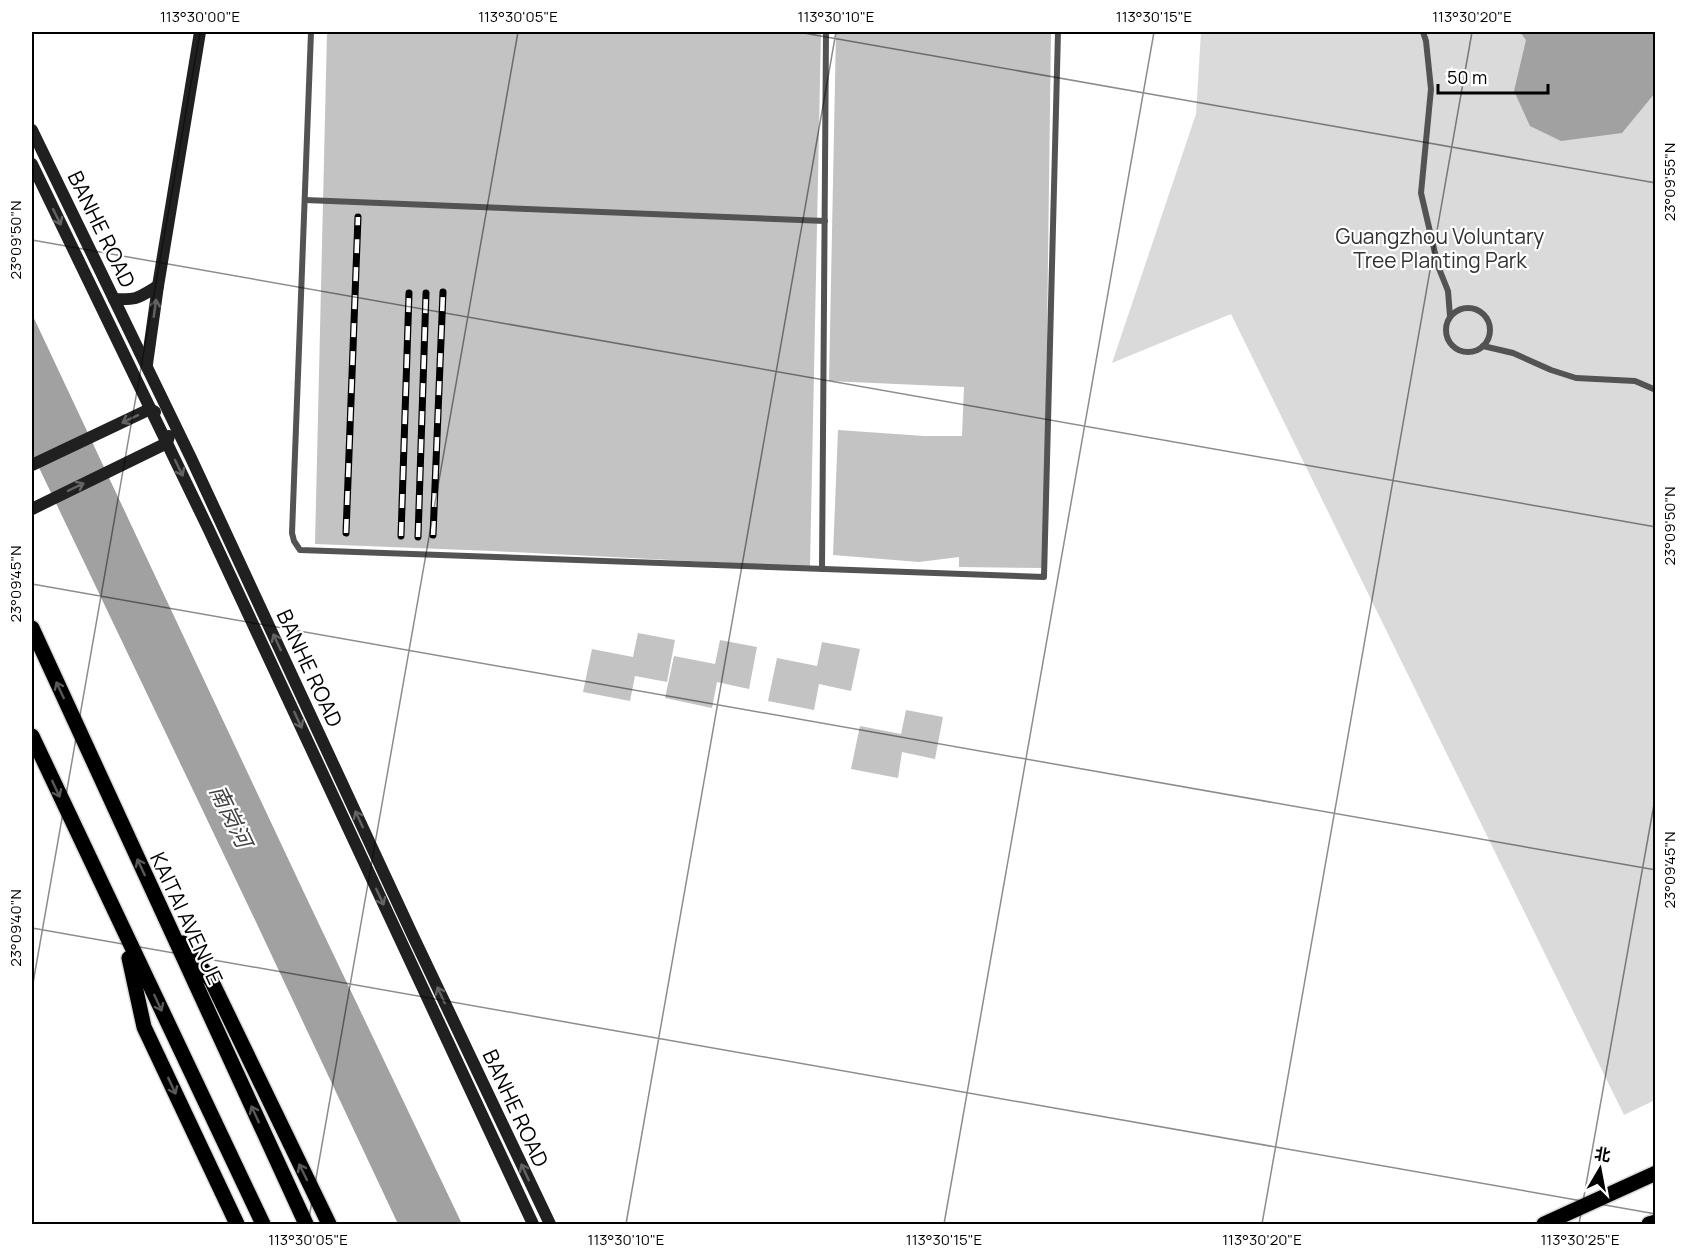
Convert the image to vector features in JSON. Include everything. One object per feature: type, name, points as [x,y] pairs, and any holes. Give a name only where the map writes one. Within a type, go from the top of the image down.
[{"type":"main road","name":"KAITAI AVENUE","points":[[32,628],[306,1224]]},
{"type":"main road","points":[[32,736],[263,1224]]},
{"type":"main road","points":[[165,920],[212,982],[328,1224]]},
{"type":"main road","points":[[124,931],[144,1027],[237,1224]]},
{"type":"main road","points":[[1544,1224],[1656,1173]]},
{"type":"main road","points":[[1650,1224],[1656,1222]]},
{"type":"street","points":[[146,366],[200,32]]},
{"type":"street","name":"BANHE ROAD","points":[[32,130],[173,420],[550,1224]]},
{"type":"street","name":"BANHE ROAD","points":[[32,164],[208,528],[533,1224]]},
{"type":"street","points":[[114,299],[142,297],[158,286]]},
{"type":"street","points":[[32,465],[150,409],[173,420],[167,443],[32,509]]},
{"type":"lane","points":[[311,32],[292,533],[300,550],[1044,577],[1058,32]]},
{"type":"lane","points":[[822,569],[826,32]]},
{"type":"lane","points":[[1423,32],[1431,88],[1421,193],[1438,266],[1448,291],[1450,315],[1445,329],[1450,344],[1462,351],[1477,350],[1488,340],[1490,326],[1488,319],[1477,309],[1462,308],[1450,315]]},
{"type":"lane","points":[[305,200],[825,220]]},
{"type":"lane","points":[[1483,346],[1513,353],[1576,378],[1635,381],[1656,390]]},
{"type":"green space","name":"Guangzhou Voluntary Tree Planting Park","points":[[1201,32],[1655,32],[1655,1100],[1624,1115],[1231,314],[1112,363],[1196,114]]},
{"type":"water","points":[[1520,32],[1655,32],[1655,93],[1622,133],[1561,141],[1530,126],[1514,91],[1526,40]]},
{"type":"water","name":"南岗河","points":[[32,314],[462,1224],[398,1224],[32,453]]},
{"type":"building","points":[[327,32],[821,32],[810,567],[315,544]]},
{"type":"building","points":[[836,32],[1051,32],[1044,568],[959,567],[959,557],[919,562],[833,555],[838,430],[924,436],[962,436],[964,387],[829,381]]},
{"type":"building","points":[[638,633],[675,640],[667,682],[635,676],[630,701],[583,692],[592,649],[633,657]]},
{"type":"building","points":[[720,640],[757,647],[749,689],[717,682],[712,708],[665,698],[674,656],[715,664]]},
{"type":"building","points":[[822,642],[860,649],[851,691],[819,684],[814,710],[768,701],[777,658],[817,666]]},
{"type":"building","points":[[906,710],[943,717],[935,759],[902,752],[898,778],[851,769],[860,726],[901,734]]},
{"type":"railway","points":[[346,533],[358,217]]},
{"type":"railway","points":[[433,535],[443,292]]},
{"type":"railway","points":[[401,536],[409,293]]},
{"type":"railway","points":[[418,537],[426,293]]}]
